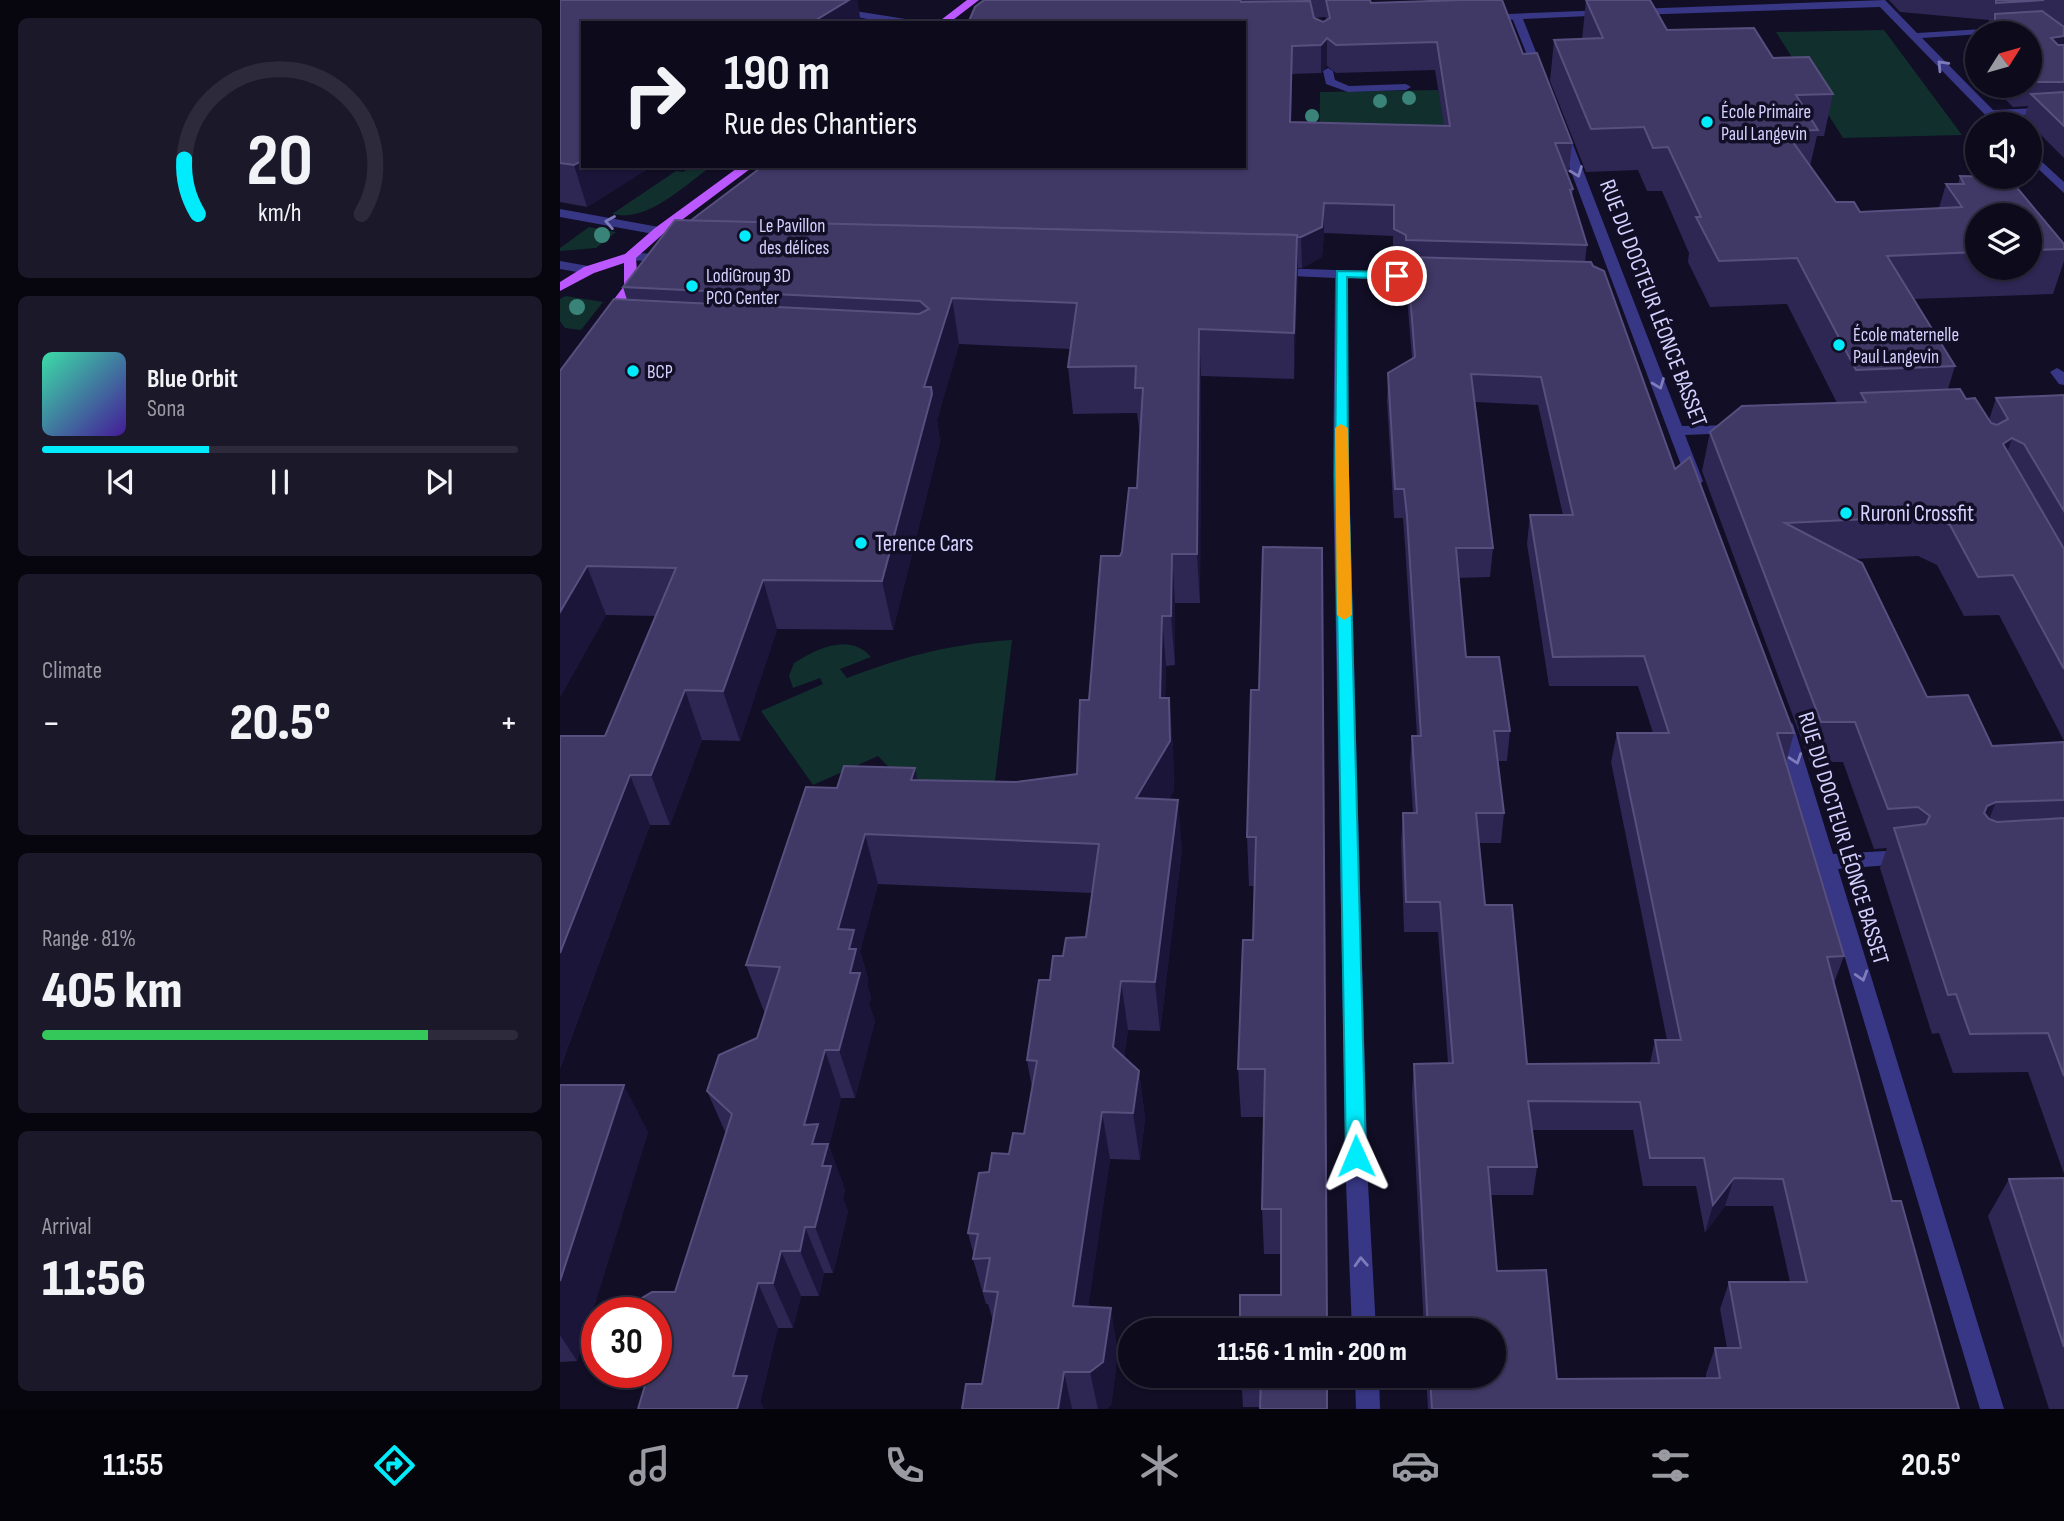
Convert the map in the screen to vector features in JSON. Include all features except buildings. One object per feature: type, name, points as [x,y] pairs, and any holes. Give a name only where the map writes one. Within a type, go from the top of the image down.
[{"type":"main road","points":[[945,21],[974,0]]},
{"type":"main road","points":[[560,287],[589,270],[630,257],[659,231],[745,168]]},
{"type":"main road","points":[[599,327],[631,286],[630,257]]},
{"type":"street","points":[[1625,0],[1630,13]]},
{"type":"street","points":[[1545,89],[1508,17],[1630,13],[1744,4],[1881,2],[1988,112]]},
{"type":"street","points":[[830,10],[899,21]]},
{"type":"street","points":[[1913,36],[1965,33]]},
{"type":"street","points":[[1328,71],[1330,82],[1340,88],[1406,87]]},
{"type":"street","points":[[2027,112],[2064,110]]},
{"type":"street","name":"RUE DU DOCTEUR LÉONCE BASSET","points":[[1555,115],[1613,283],[1677,431],[1701,497]]},
{"type":"street","points":[[2042,166],[2064,189]]},
{"type":"street","points":[[560,213],[659,231]]},
{"type":"street","points":[[630,257],[688,258]]},
{"type":"street","points":[[560,265],[589,270]]},
{"type":"street","points":[[1265,272],[1438,277]]},
{"type":"street","points":[[1341,274],[1341,475],[1357,1183],[1363,1318]]},
{"type":"street","points":[[1677,431],[1755,428]]},
{"type":"street","name":"RUE DU DOCTEUR LÉONCE BASSET","points":[[1777,707],[1828,862],[1992,1409]]},
{"type":"street","points":[[1828,862],[1903,857]]},
{"type":"street","points":[[1367,1388],[1368,1409]]},
{"type":"green space","points":[[1884,30],[1962,135],[1843,138],[1776,32]]},
{"type":"green space","points":[[1438,90],[1448,143],[1327,176],[1246,166],[1319,152],[1320,92]]},
{"type":"green space","points":[[689,168],[709,168],[652,208],[639,213],[612,214],[676,171],[683,172]]},
{"type":"green space","points":[[589,227],[616,232],[596,248],[560,251],[560,248]]},
{"type":"green space","points":[[566,296],[603,302],[581,330],[565,328],[560,321],[560,299]]},
{"type":"green space","points":[[1012,640],[995,781],[905,784],[878,756],[813,785],[761,711],[823,684],[820,678],[793,688],[789,676],[794,663],[822,648],[853,645],[871,657],[840,669],[847,678],[928,652]]},
{"type":"slow traffic","points":[[1341,428],[1344,615]]},
{"type":"place","name":"École Primaire Paul Langevin","points":[[1707,122]]},
{"type":"place","name":"Le Pavillon des délices","points":[[745,236]]},
{"type":"place","name":"LodiGroup 3D PCO Center","points":[[692,286]]},
{"type":"place","name":"École maternelle Paul Langevin","points":[[1839,345]]},
{"type":"place","name":"BCP","points":[[633,371]]},
{"type":"place","name":"Ruroni Crossfit","points":[[1846,513]]},
{"type":"place","name":"Terence Cars","points":[[861,543]]},
{"type":"route","points":[[1356,1156],[1341,475],[1341,274],[1397,276]]}]
